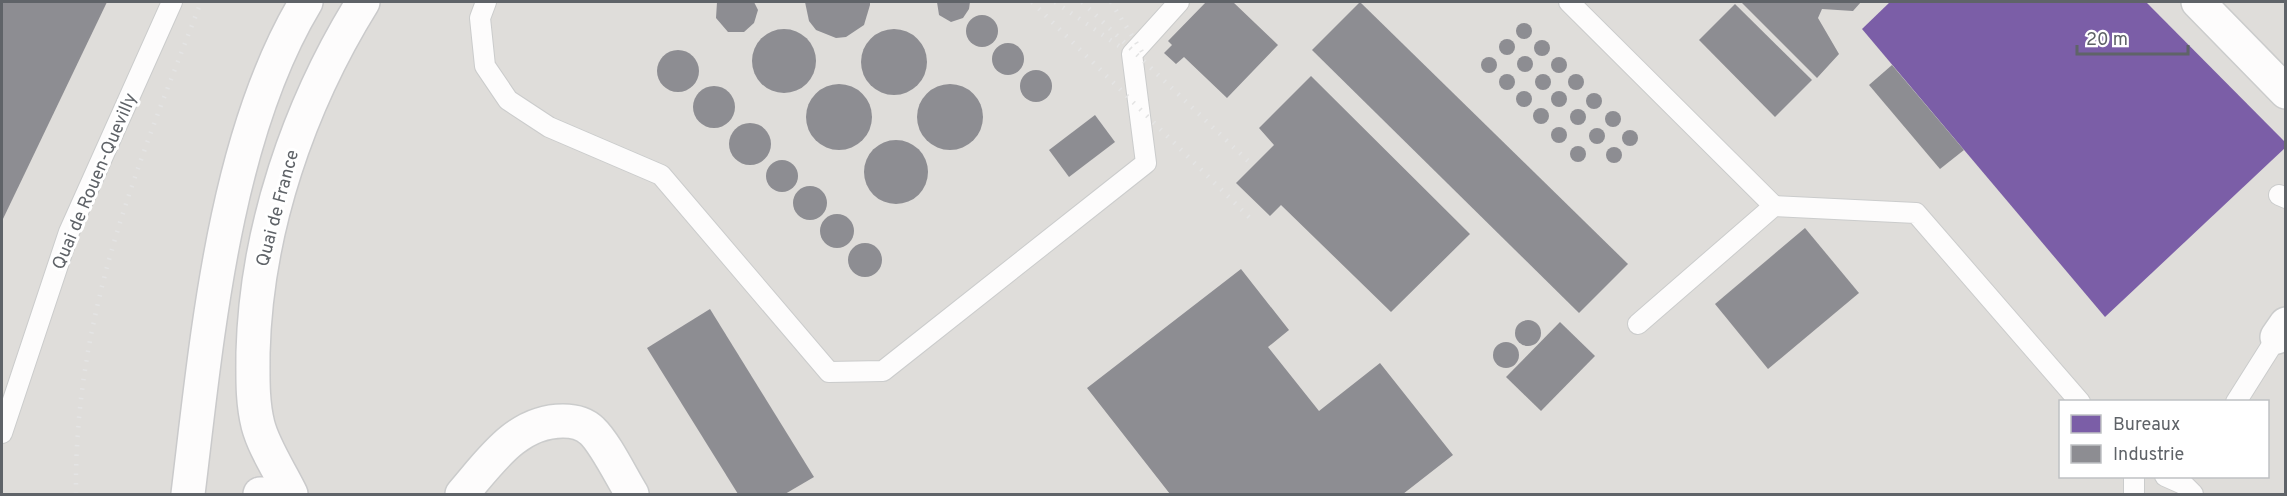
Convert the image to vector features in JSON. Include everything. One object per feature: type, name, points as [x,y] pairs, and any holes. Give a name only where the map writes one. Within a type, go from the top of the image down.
[{"type":"main road","points":[[188,495],[203,371],[222,247],[242,162],[269,80],[306,2]]},
{"type":"main road","name":"Quai de France","points":[[291,495],[258,427],[252,390],[254,324],[263,249],[295,141],[326,71],[363,2]]},
{"type":"main road","points":[[2198,2],[2286,92]]},
{"type":"main road","points":[[462,495],[504,446],[530,426],[575,420],[593,432],[632,495]]},
{"type":"main road","points":[[260,495],[267,495]]},
{"type":"lane","name":"Quai de Rouen-Quevilly","points":[[2,433],[69,232],[172,2]]},
{"type":"lane","points":[[486,2],[480,18],[485,66],[508,100],[549,127],[661,175],[829,372],[883,371],[1146,164],[1132,54],[1179,2]]},
{"type":"lane","points":[[1569,2],[1774,206],[1916,213],[2078,400]]},
{"type":"lane","points":[[1638,324],[1774,206]]},
{"type":"lane","points":[[2237,400],[2281,330]]},
{"type":"lane","points":[[2134,478],[2134,495]]},
{"type":"lane","points":[[2168,478],[2188,485]]},
{"type":"shaded area","points":[[2,2],[2285,2],[2285,494],[2,494]]},
{"type":"building: Bureaux","points":[[1890,2],[2146,2],[2286,143],[2286,147],[2105,317],[1862,29]]},
{"type":"building: Industrie","points":[[2,2],[107,2],[2,221]]},
{"type":"building: Industrie","points":[[717,2],[754,2],[758,10],[754,23],[744,32],[728,32],[716,18]]},
{"type":"building: Industrie","points":[[805,2],[870,2],[870,5],[864,25],[846,37],[836,38],[816,30],[809,21]]},
{"type":"building: Industrie","points":[[937,2],[970,2],[969,9],[963,18],[951,22],[939,15]]},
{"type":"building: Industrie","points":[[1206,2],[1233,2],[1278,45],[1227,98],[1184,57],[1176,64],[1164,53],[1172,45],[1168,41]]},
{"type":"building: Industrie","points":[[1360,2],[1628,264],[1579,313],[1312,50]]},
{"type":"building: Industrie","points":[[1741,2],[1861,2],[1853,11],[1822,9],[1818,18],[1839,54],[1817,78]]},
{"type":"building: Industrie","points":[[1735,4],[1812,80],[1775,117],[1699,40]]},
{"type":"building: Industrie","points":[[982,15],[994,19],[998,31],[994,43],[982,47],[970,43],[966,31],[970,19]]},
{"type":"building: Industrie","points":[[1524,23],[1530,25],[1532,31],[1530,37],[1524,39],[1518,37],[1516,31],[1518,25]]},
{"type":"building: Industrie","points":[[778,29],[790,29],[807,38],[814,49],[816,61],[814,73],[807,84],[790,93],[778,93],[766,88],[757,79],[752,67],[752,55],[757,43],[766,34]]},
{"type":"building: Industrie","points":[[894,29],[907,32],[917,39],[924,49],[927,62],[924,75],[917,85],[907,92],[894,95],[881,92],[871,85],[864,75],[861,62],[864,49],[871,39],[881,32]]},
{"type":"building: Industrie","points":[[1507,39],[1513,41],[1515,47],[1513,53],[1507,55],[1501,53],[1499,47],[1501,41]]},
{"type":"building: Industrie","points":[[1542,40],[1548,42],[1550,48],[1548,54],[1542,56],[1536,54],[1534,48],[1536,42]]},
{"type":"building: Industrie","points":[[1008,43],[1020,47],[1024,59],[1020,71],[1008,75],[996,71],[992,59],[996,47]]},
{"type":"building: Industrie","points":[[678,50],[686,51],[693,56],[698,63],[698,79],[693,86],[686,91],[678,92],[670,91],[663,86],[658,79],[657,71],[658,63],[663,56],[670,51]]},
{"type":"building: Industrie","points":[[1525,56],[1531,58],[1533,64],[1531,70],[1525,72],[1519,70],[1517,64],[1519,58]]},
{"type":"building: Industrie","points":[[1489,57],[1495,59],[1497,65],[1495,71],[1489,73],[1483,71],[1481,65],[1483,59]]},
{"type":"building: Industrie","points":[[1559,57],[1565,59],[1567,65],[1565,71],[1559,73],[1553,71],[1551,65],[1553,59]]},
{"type":"building: Industrie","points":[[1892,65],[1964,150],[1940,169],[1869,85]]},
{"type":"building: Industrie","points":[[1036,70],[1048,74],[1052,86],[1048,98],[1036,102],[1024,98],[1020,86],[1024,74]]},
{"type":"building: Industrie","points":[[1507,74],[1513,76],[1515,82],[1513,88],[1507,90],[1501,88],[1499,82],[1501,76]]},
{"type":"building: Industrie","points":[[1543,74],[1549,76],[1551,82],[1549,88],[1543,90],[1537,88],[1535,82],[1537,76]]},
{"type":"building: Industrie","points":[[1576,74],[1582,76],[1584,82],[1582,88],[1576,90],[1570,88],[1568,82],[1570,76]]},
{"type":"building: Industrie","points":[[1311,76],[1470,234],[1391,312],[1281,205],[1270,216],[1236,183],[1274,145],[1259,128]]},
{"type":"building: Industrie","points":[[839,84],[851,87],[862,94],[869,105],[872,117],[869,129],[862,140],[851,147],[839,150],[827,147],[816,140],[809,129],[806,117],[809,105],[816,94],[827,87]]},
{"type":"building: Industrie","points":[[950,84],[962,87],[973,94],[980,105],[983,117],[980,129],[973,140],[962,147],[950,150],[938,147],[927,140],[920,129],[917,117],[920,105],[927,94],[938,87]]},
{"type":"building: Industrie","points":[[714,86],[722,87],[729,92],[734,99],[734,115],[729,122],[722,127],[714,128],[706,127],[699,122],[694,115],[693,107],[694,99],[699,92],[706,87]]},
{"type":"building: Industrie","points":[[1524,91],[1530,93],[1532,99],[1530,105],[1524,107],[1518,105],[1516,99],[1518,93]]},
{"type":"building: Industrie","points":[[1559,91],[1565,93],[1567,99],[1565,105],[1559,107],[1553,105],[1551,99],[1553,93]]},
{"type":"building: Industrie","points":[[1594,93],[1600,95],[1602,101],[1600,107],[1594,109],[1588,107],[1586,101],[1588,95]]},
{"type":"building: Industrie","points":[[1541,108],[1547,110],[1549,116],[1547,122],[1541,124],[1535,122],[1533,116],[1535,110]]},
{"type":"building: Industrie","points":[[1578,109],[1584,111],[1586,117],[1584,123],[1578,125],[1572,123],[1570,117],[1572,111]]},
{"type":"building: Industrie","points":[[1613,111],[1619,113],[1621,119],[1619,125],[1613,127],[1607,125],[1605,119],[1607,113]]},
{"type":"building: Industrie","points":[[1095,115],[1115,142],[1069,177],[1049,150]]},
{"type":"building: Industrie","points":[[750,123],[758,124],[765,129],[770,136],[770,152],[765,159],[758,164],[750,165],[742,164],[735,159],[730,152],[729,144],[730,136],[735,129],[742,124]]},
{"type":"building: Industrie","points":[[1559,127],[1565,129],[1567,135],[1565,141],[1559,143],[1553,141],[1551,135],[1553,129]]},
{"type":"building: Industrie","points":[[1597,128],[1603,130],[1605,136],[1603,142],[1597,144],[1591,142],[1589,136],[1591,130]]},
{"type":"building: Industrie","points":[[1630,130],[1636,132],[1638,138],[1636,144],[1630,146],[1624,144],[1622,138],[1624,132]]},
{"type":"building: Industrie","points":[[890,140],[902,140],[919,149],[926,160],[928,172],[926,184],[919,195],[902,204],[890,204],[878,199],[869,190],[864,178],[864,166],[869,154],[878,145]]},
{"type":"building: Industrie","points":[[1578,146],[1584,148],[1586,154],[1584,160],[1578,162],[1572,160],[1570,154],[1572,148]]},
{"type":"building: Industrie","points":[[1614,147],[1620,149],[1622,155],[1620,161],[1614,163],[1608,161],[1606,155],[1608,149]]},
{"type":"building: Industrie","points":[[782,160],[794,164],[798,176],[794,188],[782,192],[770,188],[766,176],[770,164]]},
{"type":"building: Industrie","points":[[810,186],[822,191],[827,203],[822,215],[810,220],[798,215],[793,203],[798,191]]},
{"type":"building: Industrie","points":[[837,214],[849,219],[854,231],[849,243],[837,248],[825,243],[820,231],[825,219]]},
{"type":"building: Industrie","points":[[1805,228],[1859,293],[1768,369],[1715,304]]},
{"type":"building: Industrie","points":[[865,243],[877,248],[882,260],[877,272],[865,277],[853,272],[848,260],[853,248]]},
{"type":"building: Industrie","points":[[1241,269],[1289,330],[1268,347],[1319,411],[1380,363],[1453,455],[1403,494],[1170,494],[1087,388]]},
{"type":"building: Industrie","points":[[710,309],[814,477],[785,494],[738,494],[647,348]]},
{"type":"building: Industrie","points":[[1528,320],[1537,324],[1541,333],[1537,342],[1528,346],[1519,342],[1515,333],[1519,324]]},
{"type":"building: Industrie","points":[[1560,322],[1595,356],[1541,411],[1506,377]]},
{"type":"building: Industrie","points":[[1506,342],[1515,346],[1519,355],[1515,364],[1506,368],[1497,364],[1493,355],[1497,346]]},
{"type":"railway","points":[[76,494],[78,428],[86,365],[98,303],[133,182],[201,2]]},
{"type":"railway","points":[[1032,2],[1252,220]]},
{"type":"railway","points":[[1055,2],[1119,46]]},
{"type":"railway","points":[[1082,2],[1248,161]]},
{"type":"railway","points":[[1111,2],[1144,55]]}]
